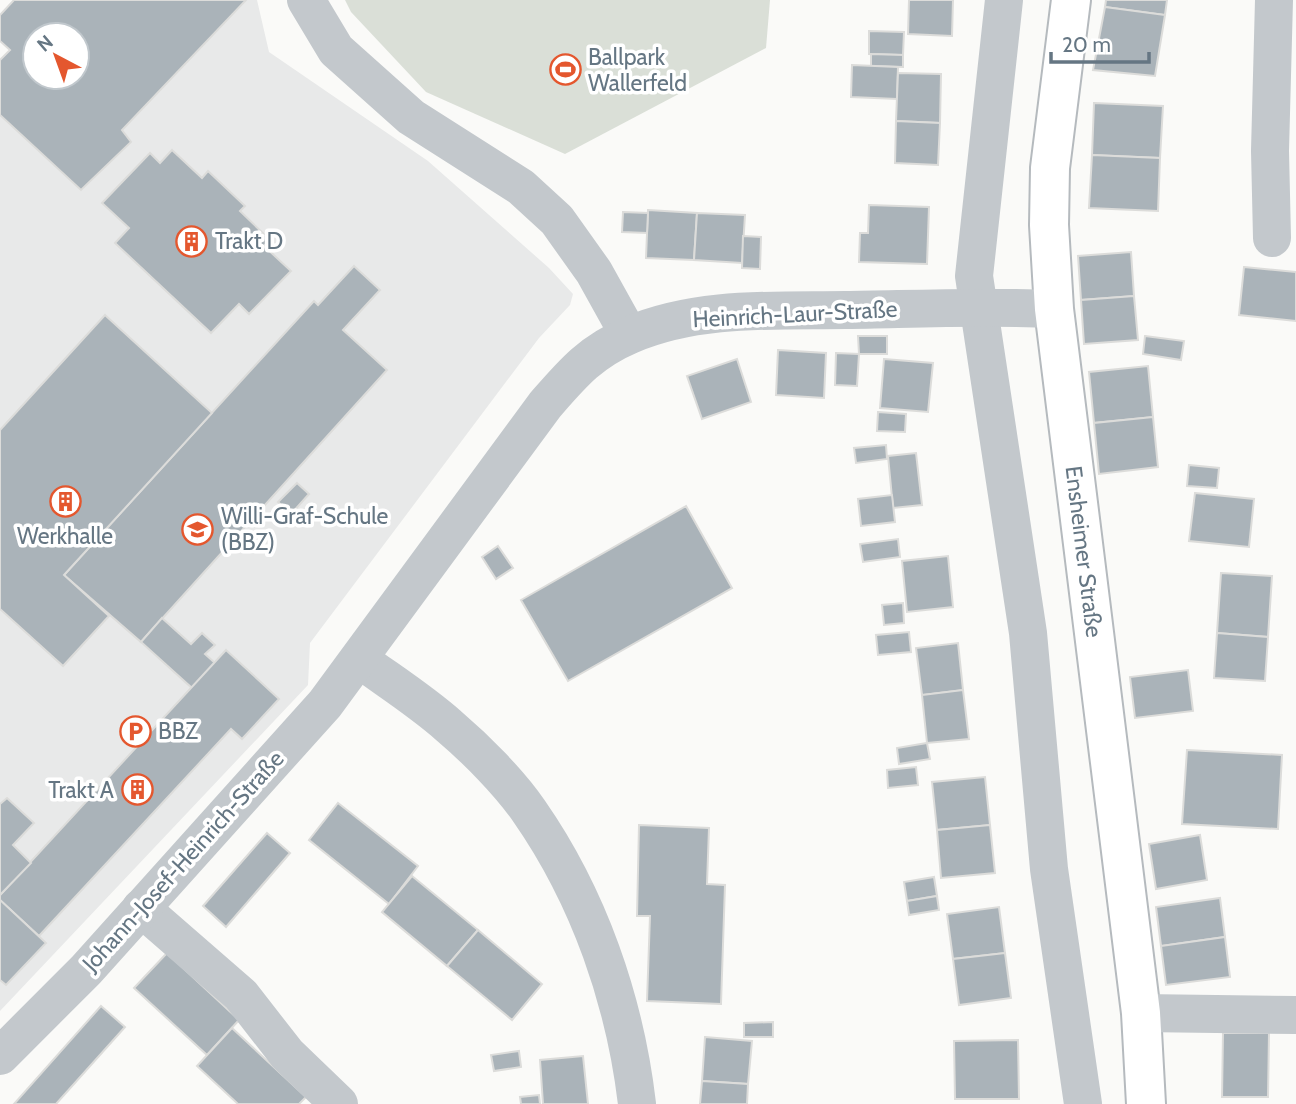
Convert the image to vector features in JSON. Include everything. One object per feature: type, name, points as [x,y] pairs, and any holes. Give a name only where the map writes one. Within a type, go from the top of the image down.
[{"type":"main road","name":"Ensheimer Straße","points":[[1070,0],[1050,168],[1049,225],[1054,309],[1141,1013],[1146,1104]]},
{"type":"street","points":[[306,0],[336,50],[411,117],[521,187],[557,220],[594,272],[629,335]]},
{"type":"street","points":[[1004,0],[974,276],[1028,633],[1049,869],[1083,1104]]},
{"type":"street","points":[[1269,237],[1270,151],[1285,63],[1274,0]]},
{"type":"street","name":"Heinrich-Laur-Straße","points":[[359,659],[545,405],[580,364],[629,335],[686,318],[741,312],[978,306],[1054,309]]},
{"type":"street","points":[[359,659],[449,725],[528,810],[562,865],[588,917],[622,1022],[637,1104]]},
{"type":"street","name":"Johann-Josef-Heinrich-Straße","points":[[0,1056],[86,970],[325,704],[359,659]]},
{"type":"street","points":[[141,908],[241,995],[287,1054],[339,1104]]},
{"type":"street","points":[[1141,1013],[1296,1015]]},
{"type":"shaded area","name":"Willi-Graf-Schule (BBZ)","points":[[246,0],[257,0],[269,52],[428,161],[549,268],[573,294],[570,305],[539,338],[310,643],[308,685],[0,1011],[0,113],[81,190],[130,143],[122,130]]},
{"type":"shaded area","name":"Ballpark Wallerfeld","points":[[345,0],[770,0],[766,48],[565,154],[426,92],[351,12]]},
{"type":"building","points":[[14,0],[246,0],[122,130],[131,142],[81,190],[0,115],[0,60],[10,50],[0,41],[0,15]]},
{"type":"building","points":[[909,0],[953,0],[952,36],[908,34]]},
{"type":"building","points":[[1106,0],[1167,0],[1165,15],[1105,7]]},
{"type":"building","points":[[1105,7],[1165,15],[1155,76],[1093,70]]},
{"type":"building","points":[[869,31],[904,32],[903,55],[869,54]]},
{"type":"building","points":[[871,54],[903,55],[903,67],[871,66]]},
{"type":"building","points":[[852,65],[898,67],[897,99],[851,97]]},
{"type":"building","points":[[898,73],[941,74],[940,123],[896,121]]},
{"type":"building","points":[[1094,103],[1163,106],[1160,158],[1092,155]]},
{"type":"building","points":[[896,121],[940,123],[938,165],[895,163]]},
{"type":"building","name":"Trakt D","points":[[172,150],[202,178],[208,171],[245,206],[240,211],[270,240],[264,246],[291,271],[249,314],[239,304],[211,333],[115,243],[129,228],[102,203],[150,153],[160,163]]},
{"type":"building","points":[[1092,155],[1160,158],[1158,211],[1089,208]]},
{"type":"building","points":[[869,205],[929,207],[927,264],[859,262],[860,233],[868,233]]},
{"type":"building","points":[[648,210],[697,213],[694,260],[646,258]]},
{"type":"building","points":[[623,212],[648,213],[647,233],[622,232]]},
{"type":"building","points":[[697,213],[745,215],[742,263],[694,260]]},
{"type":"building","points":[[743,236],[761,237],[760,269],[742,268]]},
{"type":"building","points":[[1131,252],[1134,296],[1081,300],[1078,256]]},
{"type":"building","points":[[354,266],[380,290],[343,330],[387,370],[141,642],[64,575],[314,301],[318,305]]},
{"type":"building","points":[[1244,267],[1296,272],[1296,321],[1239,315]]},
{"type":"building","points":[[1134,296],[1138,340],[1084,344],[1081,300]]},
{"type":"building","name":"Werkhalle","points":[[105,315],[212,413],[64,575],[109,616],[63,666],[0,609],[0,430]]},
{"type":"building","points":[[858,336],[887,336],[887,354],[859,354]]},
{"type":"building","points":[[1145,336],[1184,341],[1181,360],[1143,354]]},
{"type":"building","points":[[778,350],[826,353],[824,398],[776,395]]},
{"type":"building","points":[[836,353],[859,354],[857,386],[835,385]]},
{"type":"building","points":[[737,359],[751,402],[702,419],[687,376]]},
{"type":"building","points":[[884,359],[933,363],[928,412],[880,408]]},
{"type":"building","points":[[1148,366],[1153,417],[1094,423],[1089,372]]},
{"type":"building","points":[[878,412],[906,414],[905,432],[877,431]]},
{"type":"building","points":[[1153,417],[1158,467],[1099,474],[1094,423]]},
{"type":"building","points":[[886,445],[887,459],[856,463],[854,448]]},
{"type":"building","points":[[916,453],[922,505],[893,508],[888,456]]},
{"type":"building","points":[[1189,465],[1219,468],[1217,488],[1187,486]]},
{"type":"building","points":[[297,483],[309,494],[291,514],[278,502]]},
{"type":"building","points":[[1195,493],[1254,499],[1249,547],[1189,541]]},
{"type":"building","points":[[892,495],[895,522],[861,526],[858,499]]},
{"type":"building","points":[[686,506],[732,588],[568,681],[521,600]]},
{"type":"building","points":[[898,539],[900,557],[863,562],[860,544]]},
{"type":"building","points":[[498,546],[513,568],[496,579],[482,557]]},
{"type":"building","points":[[948,556],[953,607],[907,612],[902,561]]},
{"type":"building","points":[[1221,573],[1272,576],[1268,637],[1217,633]]},
{"type":"building","points":[[903,603],[904,623],[884,625],[882,605]]},
{"type":"building","points":[[162,618],[191,644],[202,633],[215,645],[205,654],[215,663],[192,688],[141,642]]},
{"type":"building","points":[[909,632],[911,652],[878,655],[876,635]]},
{"type":"building","points":[[1217,633],[1268,637],[1265,681],[1214,678]]},
{"type":"building","points":[[958,643],[963,690],[922,695],[916,648]]},
{"type":"building","name":"Trakt A","points":[[226,650],[279,699],[242,739],[231,729],[39,936],[0,900],[0,895]]},
{"type":"building","points":[[1188,670],[1193,711],[1135,718],[1130,677]]},
{"type":"building","points":[[963,690],[969,739],[927,743],[922,695]]},
{"type":"building","points":[[927,743],[930,759],[899,764],[897,748]]},
{"type":"building","points":[[1187,750],[1282,755],[1278,829],[1182,824]]},
{"type":"building","points":[[916,767],[918,785],[888,788],[887,770]]},
{"type":"building","points":[[985,777],[990,825],[937,830],[932,782]]},
{"type":"building","points":[[7,798],[34,823],[13,845],[31,863],[0,895],[0,804]]},
{"type":"building","points":[[338,803],[418,866],[389,904],[309,840]]},
{"type":"building","points":[[639,825],[709,828],[707,884],[725,885],[721,1004],[647,1001],[650,916],[637,916]]},
{"type":"building","points":[[990,825],[995,873],[941,878],[937,830]]},
{"type":"building","points":[[267,833],[290,853],[226,927],[203,906]]},
{"type":"building","points":[[1200,835],[1207,880],[1156,889],[1149,844]]},
{"type":"building","points":[[412,876],[478,930],[447,966],[382,912]]},
{"type":"building","points":[[934,877],[937,896],[907,901],[904,882]]},
{"type":"building","points":[[937,896],[939,910],[909,915],[907,901]]},
{"type":"building","points":[[1220,898],[1225,937],[1161,946],[1156,907]]},
{"type":"building","points":[[0,900],[46,943],[6,985],[0,980]]},
{"type":"building","points":[[999,907],[1005,953],[953,959],[947,914]]},
{"type":"building","points":[[478,930],[542,984],[512,1020],[447,966]]},
{"type":"building","points":[[1225,937],[1230,977],[1166,985],[1161,946]]},
{"type":"building","points":[[167,953],[239,1020],[207,1055],[134,988]]},
{"type":"building","points":[[1005,953],[1011,998],[959,1005],[953,959]]},
{"type":"building","points":[[101,1006],[125,1027],[56,1104],[14,1104]]},
{"type":"building","points":[[773,1022],[773,1037],[744,1037],[744,1023]]},
{"type":"building","points":[[232,1028],[306,1097],[299,1104],[238,1104],[197,1066]]},
{"type":"building","points":[[1223,1033],[1269,1033],[1268,1097],[1222,1097]]},
{"type":"building","points":[[705,1037],[752,1041],[748,1084],[702,1081]]},
{"type":"building","points":[[1018,1040],[1019,1099],[955,1099],[954,1041]]},
{"type":"building","points":[[519,1051],[521,1067],[494,1071],[491,1055]]},
{"type":"building","points":[[583,1056],[588,1104],[543,1104],[540,1060]]},
{"type":"building","points":[[702,1081],[748,1084],[747,1104],[700,1104]]},
{"type":"building","points":[[539,1095],[540,1104],[521,1104],[520,1097]]},
{"type":"place","name":"Ballpark Wallerfeld","points":[[565,70]]},
{"type":"place","name":"Trakt D","points":[[192,241]]},
{"type":"place","name":"Werkhalle","points":[[65,502]]},
{"type":"place","name":"Willi-Graf-Schule (BBZ)","points":[[198,529]]},
{"type":"place","name":"BBZ","points":[[135,731]]},
{"type":"place","name":"Trakt A","points":[[137,790]]}]
